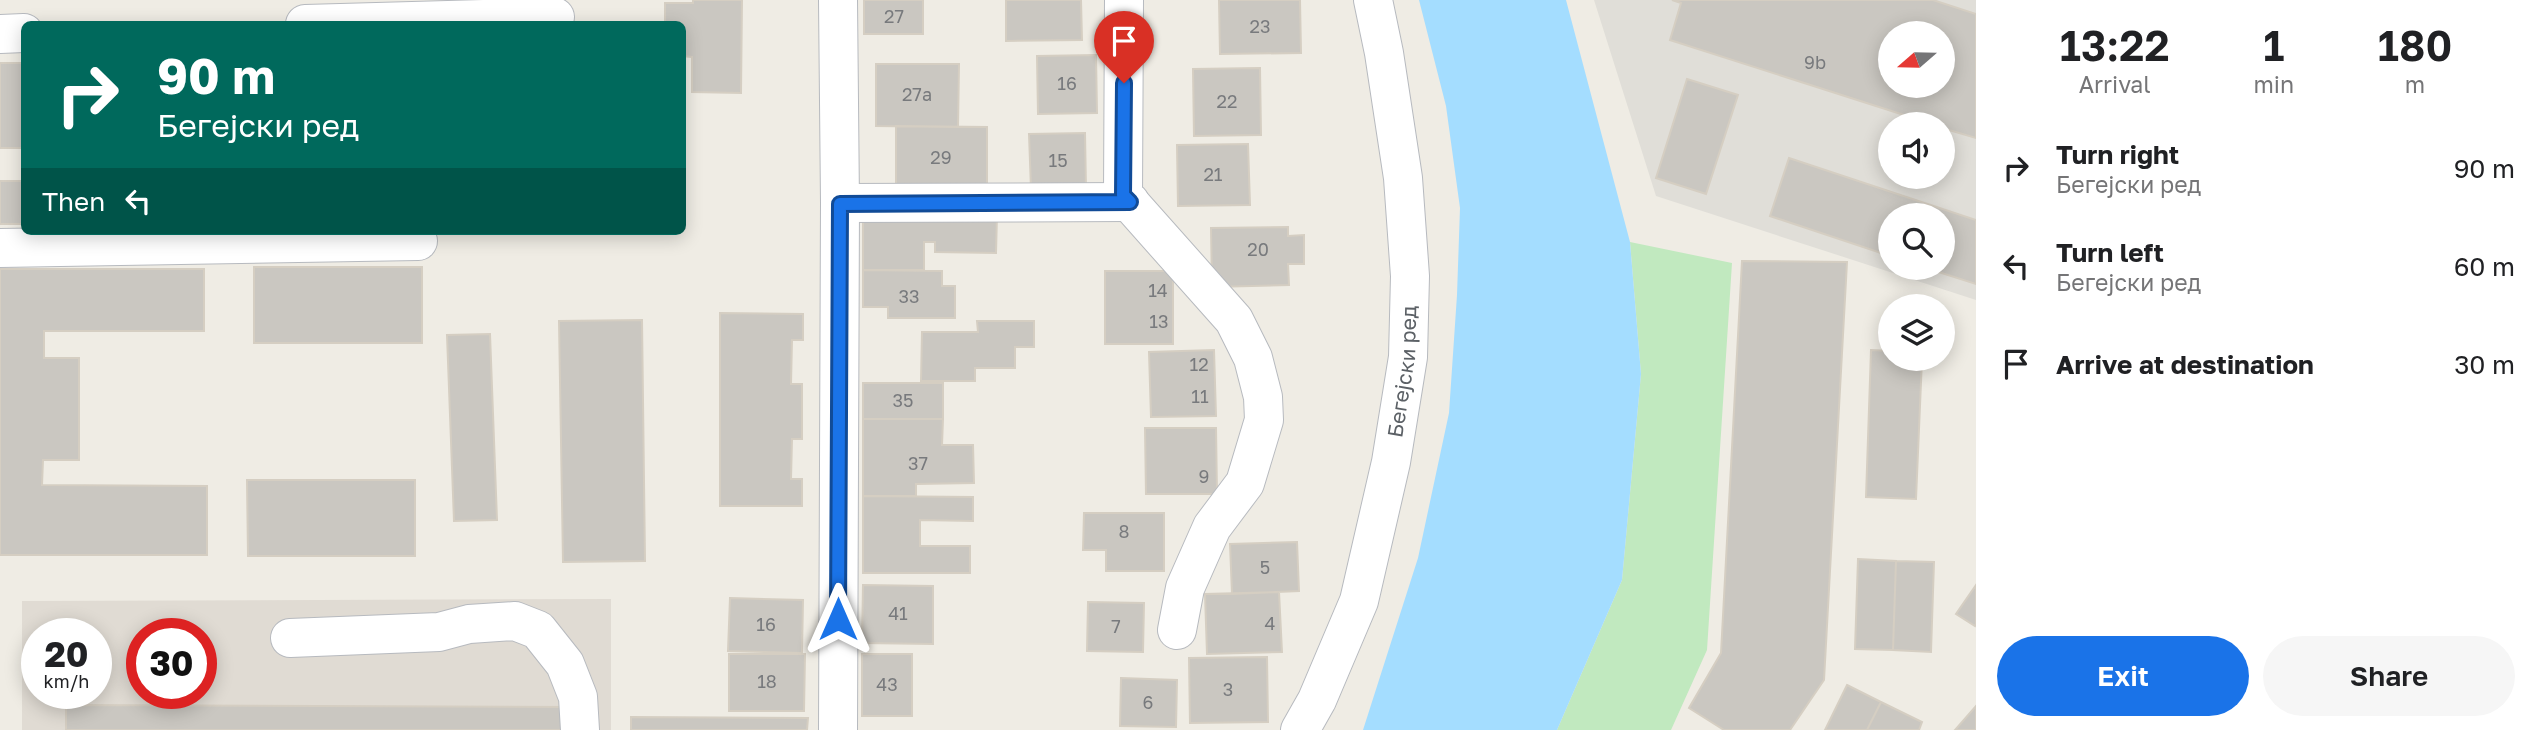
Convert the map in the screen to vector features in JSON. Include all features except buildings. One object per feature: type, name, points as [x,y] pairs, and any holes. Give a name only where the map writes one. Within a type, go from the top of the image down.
[{"type":"street","points":[[838,0],[838,730]]},
{"type":"street","points":[[1124,0],[1123,195],[1234,320],[1253,358],[1263,397],[1264,420],[1245,483],[1212,527],[1185,588],[1177,630]]},
{"type":"street","name":"Бегејски ред","points":[[1300,730],[1317,700],[1359,601],[1391,462],[1408,357],[1410,276],[1404,178],[1373,0]]},
{"type":"street","points":[[412,21],[555,17]]},
{"type":"street","points":[[0,34],[21,33]]},
{"type":"street","points":[[840,204],[1130,202]]},
{"type":"street","points":[[0,248],[90,239],[418,242]]},
{"type":"street","points":[[290,638],[439,632],[469,624],[515,621],[538,630],[565,664],[578,697],[580,730]]},
{"type":"shaded area","points":[[1594,0],[1976,0],[1976,300],[1914,280],[1955,280],[1955,203],[1878,203],[1878,268],[1656,196]]},
{"type":"shaded area","points":[[611,599],[611,730],[22,730],[22,709],[112,709],[112,618],[22,618],[22,601]]},
{"type":"green space","points":[[1630,242],[1732,263],[1707,650],[1671,730],[1557,730],[1622,580],[1641,374]]},
{"type":"water","points":[[1419,0],[1566,0],[1630,242],[1641,374],[1622,580],[1557,730],[1363,730],[1418,558],[1449,413],[1460,208],[1446,106]]},
{"type":"route","points":[[838,619],[840,204],[1130,202],[1123,195],[1124,83]]}]
